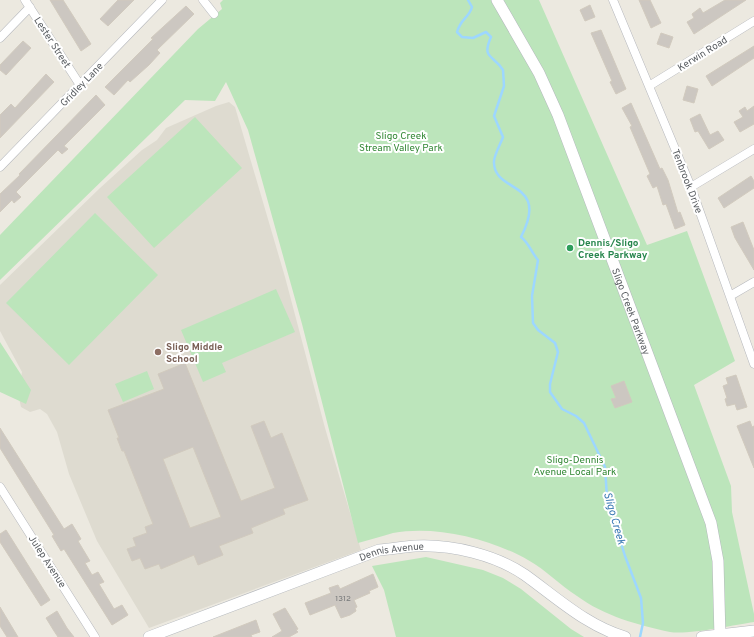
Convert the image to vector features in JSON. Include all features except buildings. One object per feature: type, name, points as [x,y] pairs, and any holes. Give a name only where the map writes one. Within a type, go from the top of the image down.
[{"type":"street","name":"Gridley Lane","points":[[0,168],[162,0]]},
{"type":"street","points":[[203,0],[214,14]]},
{"type":"street","name":"Sligo Creek Parkway","points":[[497,0],[539,73],[558,115],[711,523],[718,561],[720,636]]},
{"type":"street","name":"Tenbrook Drive","points":[[613,0],[691,187],[754,364]]},
{"type":"street","name":"Lester Street","points":[[27,4],[80,85]]},
{"type":"street","points":[[0,38],[27,4]]},
{"type":"street","name":"Kerwin Road","points":[[649,86],[754,21]]},
{"type":"street","points":[[691,187],[754,149]]},
{"type":"street","points":[[730,296],[754,282]]},
{"type":"street","name":"Julep Avenue","points":[[0,487],[95,637]]},
{"type":"street","name":"Dennis Avenue","points":[[149,637],[379,550],[416,546],[445,547],[499,561],[524,574],[575,612],[602,629],[624,637]]},
{"type":"street","points":[[702,637],[754,631]]},
{"type":"shaded area","name":"Sligo Middle School","points":[[229,102],[235,107],[285,277],[325,428],[361,550],[149,628],[97,541],[69,474],[57,432],[47,414],[40,409],[30,412],[21,407],[18,394],[22,372],[0,331],[0,285],[100,188],[142,150],[157,140],[166,128],[216,106]]},
{"type":"green space","name":"Sligo Creek Stream Valley Park","points":[[223,0],[539,0],[647,245],[687,231],[735,361],[694,385],[731,486],[732,512],[754,614],[754,622],[678,633],[634,623],[598,609],[587,603],[535,564],[513,552],[480,540],[445,532],[410,531],[393,533],[358,543],[302,324],[248,130],[226,82],[215,101],[185,100],[0,280],[0,235],[198,29],[222,9],[220,3]]},
{"type":"green space","points":[[195,117],[242,168],[154,248],[107,197]]},
{"type":"green space","points":[[95,213],[158,275],[69,365],[6,303]]},
{"type":"green space","points":[[276,289],[295,332],[222,363],[226,372],[203,382],[181,330]]},
{"type":"green space","points":[[0,342],[31,390],[26,404],[0,392]]},
{"type":"green space","points":[[147,371],[154,389],[123,402],[115,384]]},
{"type":"green space","points":[[426,557],[483,570],[503,578],[521,589],[571,629],[584,637],[396,637],[384,590],[372,566]]},
{"type":"waterway","name":"Sligo Creek","points":[[468,0],[472,7],[471,11],[457,32],[462,37],[473,38],[486,32],[491,37],[487,49],[488,53],[503,70],[504,86],[494,116],[503,137],[494,163],[497,173],[503,180],[519,190],[525,197],[529,206],[528,219],[521,237],[538,260],[532,296],[533,323],[538,330],[555,343],[558,352],[550,384],[550,392],[562,409],[576,416],[584,423],[605,467],[607,498],[625,556],[641,598],[643,623],[640,637]]},
{"type":"place","name":"Dennis/Sligo Creek Parkway","points":[[570,248]]},
{"type":"place","name":"Sligo Middle School","points":[[158,352]]},
{"type":"park label","name":"Sligo-Dennis Avenue Local Park","points":[[575,464]]}]
